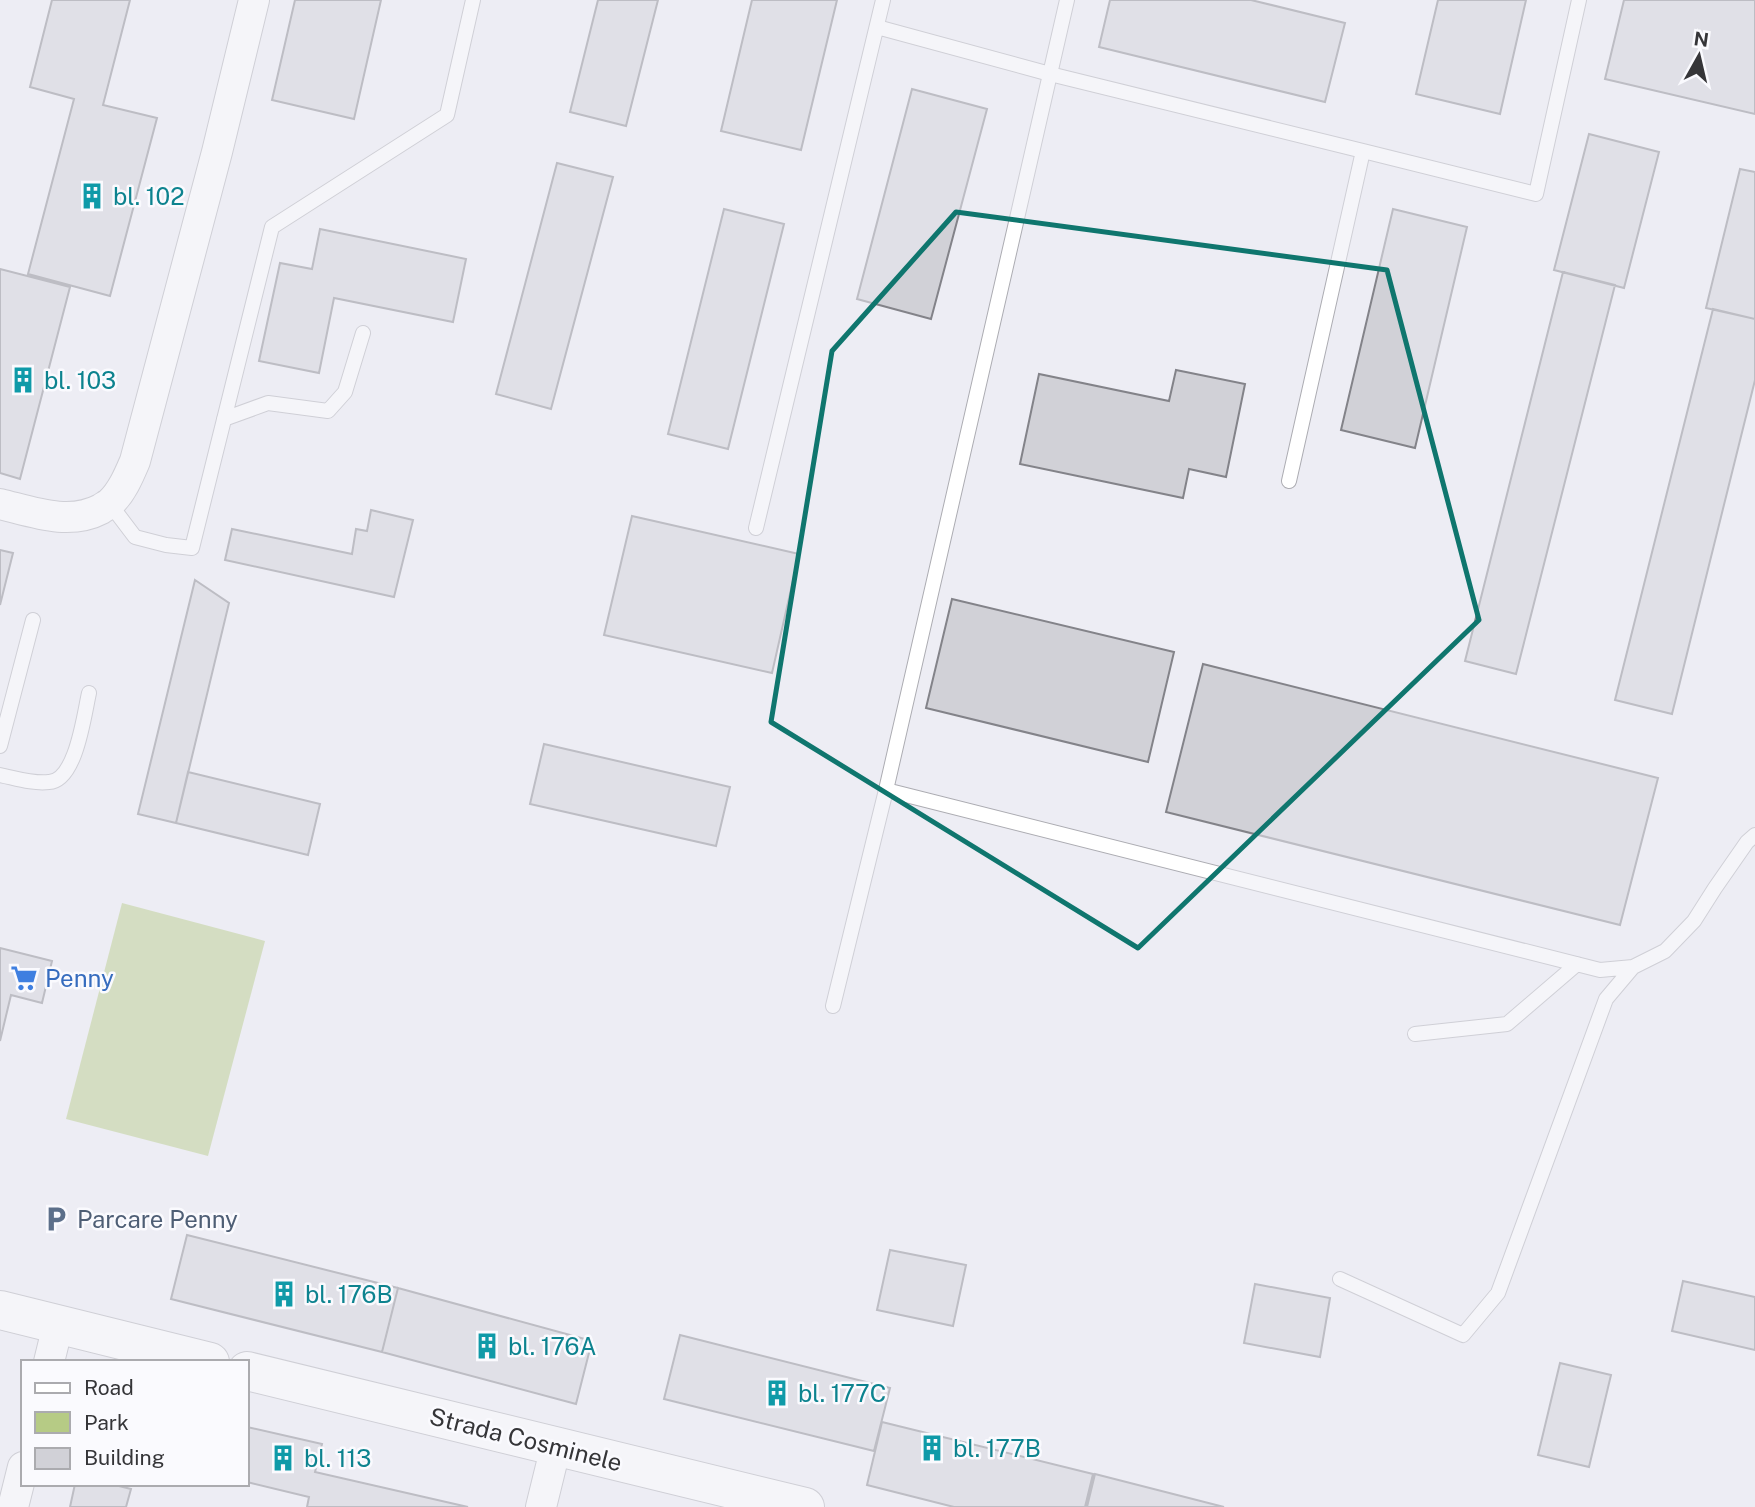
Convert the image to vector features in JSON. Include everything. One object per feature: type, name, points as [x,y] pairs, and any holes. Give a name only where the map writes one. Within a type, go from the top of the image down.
[{"type":"street","points":[[0,504],[43,515],[77,517],[93,513],[110,504],[124,484],[135,461],[217,152],[254,0]]},
{"type":"street","points":[[0,1310],[202,1360]]},
{"type":"street","points":[[49,1360],[58,1325]]},
{"type":"street","name":"Strada Cosminele","points":[[248,1371],[806,1507]]},
{"type":"street","points":[[541,1507],[556,1446]]},
{"type":"street","points":[[13,1507],[21,1475]]},
{"type":"lane","points":[[110,504],[135,537],[192,548],[272,227],[447,115],[473,0]]},
{"type":"lane","points":[[756,528],[883,0]]},
{"type":"lane","points":[[832,1006],[886,790],[1067,0]]},
{"type":"lane","points":[[877,27],[1050,74],[1536,194],[1579,0]]},
{"type":"lane","points":[[1289,481],[1363,152]]},
{"type":"lane","points":[[224,419],[268,403],[328,411],[345,392],[363,333]]},
{"type":"lane","points":[[0,746],[33,620]]},
{"type":"lane","points":[[0,775],[51,783],[62,776],[72,760],[89,693]]},
{"type":"lane","points":[[886,790],[1600,970],[1633,967],[1665,951],[1694,921],[1741,851],[1755,835]]},
{"type":"lane","points":[[1415,1034],[1507,1024],[1577,964]]},
{"type":"lane","points":[[1340,1279],[1464,1335],[1498,1293],[1606,999],[1633,967]]},
{"type":"highlighted area","points":[[956,212],[1387,270],[1479,620],[1138,948],[771,722],[832,351]]},
{"type":"green space","points":[[122,903],[265,941],[208,1156],[66,1119]]},
{"type":"building","name":"bl. 102","points":[[52,0],[130,0],[103,105],[157,118],[110,296],[28,274],[74,99],[30,87]]},
{"type":"building","points":[[295,0],[381,0],[354,119],[272,100]]},
{"type":"building","points":[[598,0],[658,0],[626,126],[570,112]]},
{"type":"building","points":[[752,0],[837,0],[801,150],[721,131]]},
{"type":"building","points":[[1110,0],[1251,0],[1345,23],[1325,102],[1099,47]]},
{"type":"building","points":[[1438,0],[1526,0],[1500,114],[1416,94]]},
{"type":"building","points":[[1624,0],[1755,0],[1755,114],[1605,79]]},
{"type":"building","points":[[912,89],[987,109],[931,319],[857,299]]},
{"type":"building","points":[[1589,134],[1659,152],[1624,288],[1554,270]]},
{"type":"building","points":[[557,163],[613,177],[551,409],[496,394]]},
{"type":"building","points":[[1740,169],[1755,172],[1755,319],[1706,308]]},
{"type":"building","points":[[724,209],[784,224],[728,449],[668,434]]},
{"type":"building","points":[[1393,209],[1467,227],[1415,448],[1341,430]]},
{"type":"building","points":[[320,229],[466,259],[453,322],[334,298],[319,373],[259,361],[280,263],[312,269]]},
{"type":"building","name":"bl. 103","points":[[0,269],[70,287],[20,479],[0,473]]},
{"type":"building","points":[[1563,272],[1615,285],[1516,674],[1465,661]]},
{"type":"building","points":[[1713,309],[1755,319],[1755,380],[1672,714],[1615,700]]},
{"type":"building","points":[[1176,370],[1245,384],[1226,477],[1189,469],[1183,498],[1020,464],[1039,374],[1169,401]]},
{"type":"building","points":[[371,510],[413,520],[394,597],[225,560],[232,529],[352,554],[356,529],[367,531]]},
{"type":"building","points":[[632,516],[799,554],[772,673],[604,635]]},
{"type":"building","points":[[0,550],[13,553],[0,605]]},
{"type":"building","points":[[195,580],[229,603],[176,823],[138,814]]},
{"type":"building","points":[[952,599],[1174,652],[1148,762],[926,708]]},
{"type":"building","points":[[1203,664],[1658,778],[1620,925],[1166,812]]},
{"type":"building","points":[[544,744],[730,787],[716,846],[530,804]]},
{"type":"building","points":[[188,772],[320,804],[308,855],[176,823]]},
{"type":"building","name":"Penny","points":[[0,948],[52,961],[42,1003],[11,995],[0,1041]]},
{"type":"building","name":"bl. 176B","points":[[187,1235],[398,1288],[382,1352],[171,1299]]},
{"type":"building","points":[[890,1250],[966,1265],[953,1326],[877,1310]]},
{"type":"building","points":[[1683,1281],[1755,1297],[1755,1350],[1672,1331]]},
{"type":"building","points":[[1255,1284],[1330,1298],[1320,1357],[1244,1343]]},
{"type":"building","name":"bl. 176A","points":[[398,1288],[592,1341],[576,1404],[382,1352]]},
{"type":"building","name":"bl. 177C","points":[[680,1335],[890,1388],[874,1451],[664,1399]]},
{"type":"building","points":[[1560,1363],[1611,1375],[1589,1467],[1538,1455]]},
{"type":"building","name":"bl. 177B","points":[[882,1422],[1093,1474],[1085,1507],[954,1507],[867,1485]]},
{"type":"building","name":"bl. 113","points":[[248,1427],[322,1444],[315,1472],[468,1507],[307,1507],[309,1497],[248,1482]]},
{"type":"building","points":[[1095,1474],[1224,1507],[1087,1507]]},
{"type":"building","points":[[75,1486],[119,1486],[131,1489],[126,1507],[70,1507]]},
{"type":"place","name":"bl. 102","points":[[92,196]]},
{"type":"place","name":"bl. 103","points":[[23,380]]},
{"type":"place","name":"Penny","points":[[24,978]]},
{"type":"place","name":"Parcare Penny","points":[[56,1219]]},
{"type":"place","name":"bl. 176B","points":[[284,1294]]},
{"type":"place","name":"bl. 176A","points":[[487,1346]]},
{"type":"place","name":"bl. 177C","points":[[777,1393]]},
{"type":"place","name":"bl. 177B","points":[[932,1448]]},
{"type":"place","name":"bl. 113","points":[[283,1458]]}]
